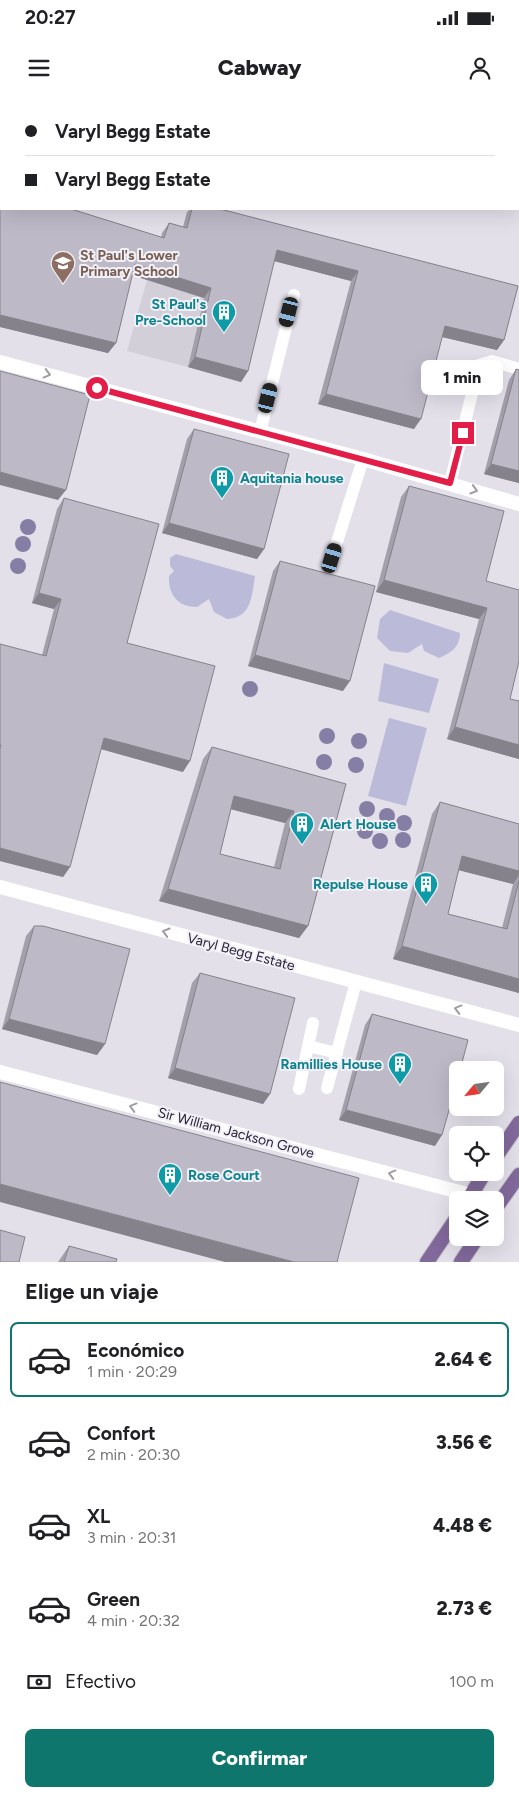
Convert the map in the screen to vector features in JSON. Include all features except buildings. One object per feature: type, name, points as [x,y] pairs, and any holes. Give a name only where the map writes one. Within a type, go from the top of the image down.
[{"type":"main road","points":[[504,1145],[519,1123]]},
{"type":"main road","points":[[504,1196],[519,1175]]},
{"type":"main road","points":[[427,1262],[449,1229]]},
{"type":"main road","points":[[460,1262],[471,1246]]},
{"type":"street","points":[[0,362],[363,459],[519,504]]},
{"type":"street","name":"Varyl Begg Estate","points":[[0,887],[512,1024]]},
{"type":"street","name":"Varyl Begg Estate","points":[[483,1015],[519,1017]]},
{"type":"street","name":"Sir William Jackson Grove","points":[[0,1072],[449,1193]]},
{"type":"lane","points":[[260,432],[294,295]]},
{"type":"lane","points":[[450,483],[479,365],[492,361],[519,369]]},
{"type":"lane","points":[[332,558],[363,459]]},
{"type":"lane","points":[[327,1088],[356,982]]},
{"type":"lane","points":[[299,1088],[313,1023]]},
{"type":"lane","points":[[308,1046],[337,1053]]},
{"type":"shaded area","points":[[147,280],[204,298],[188,367],[127,351]]},
{"type":"shaded area","points":[[176,554],[255,576],[249,604],[242,615],[227,619],[214,612],[209,599],[197,607],[184,605],[176,599],[170,589],[169,576],[174,571],[170,566],[170,558]]},
{"type":"shaded area","points":[[390,610],[460,633],[457,646],[451,652],[439,658],[424,651],[422,644],[408,653],[390,651],[377,638],[380,619]]},
{"type":"shaded area","points":[[384,663],[439,679],[429,713],[378,701]]},
{"type":"shaded area","points":[[389,718],[427,728],[406,806],[368,796]]},
{"type":"place","name":"St Paul's Lower Primary School","points":[[63,284]]},
{"type":"place","name":"St Paul's Pre-School","points":[[224,333]]},
{"type":"place","name":"Aquitania house","points":[[222,499]]},
{"type":"place","name":"Alert House","points":[[302,845]]},
{"type":"place","name":"Repulse House","points":[[426,905]]},
{"type":"place","name":"Ramillies House","points":[[400,1085]]},
{"type":"place","name":"Rose Court","points":[[170,1196]]},
{"type":"route","points":[[97,388],[450,483],[463,433]]}]
